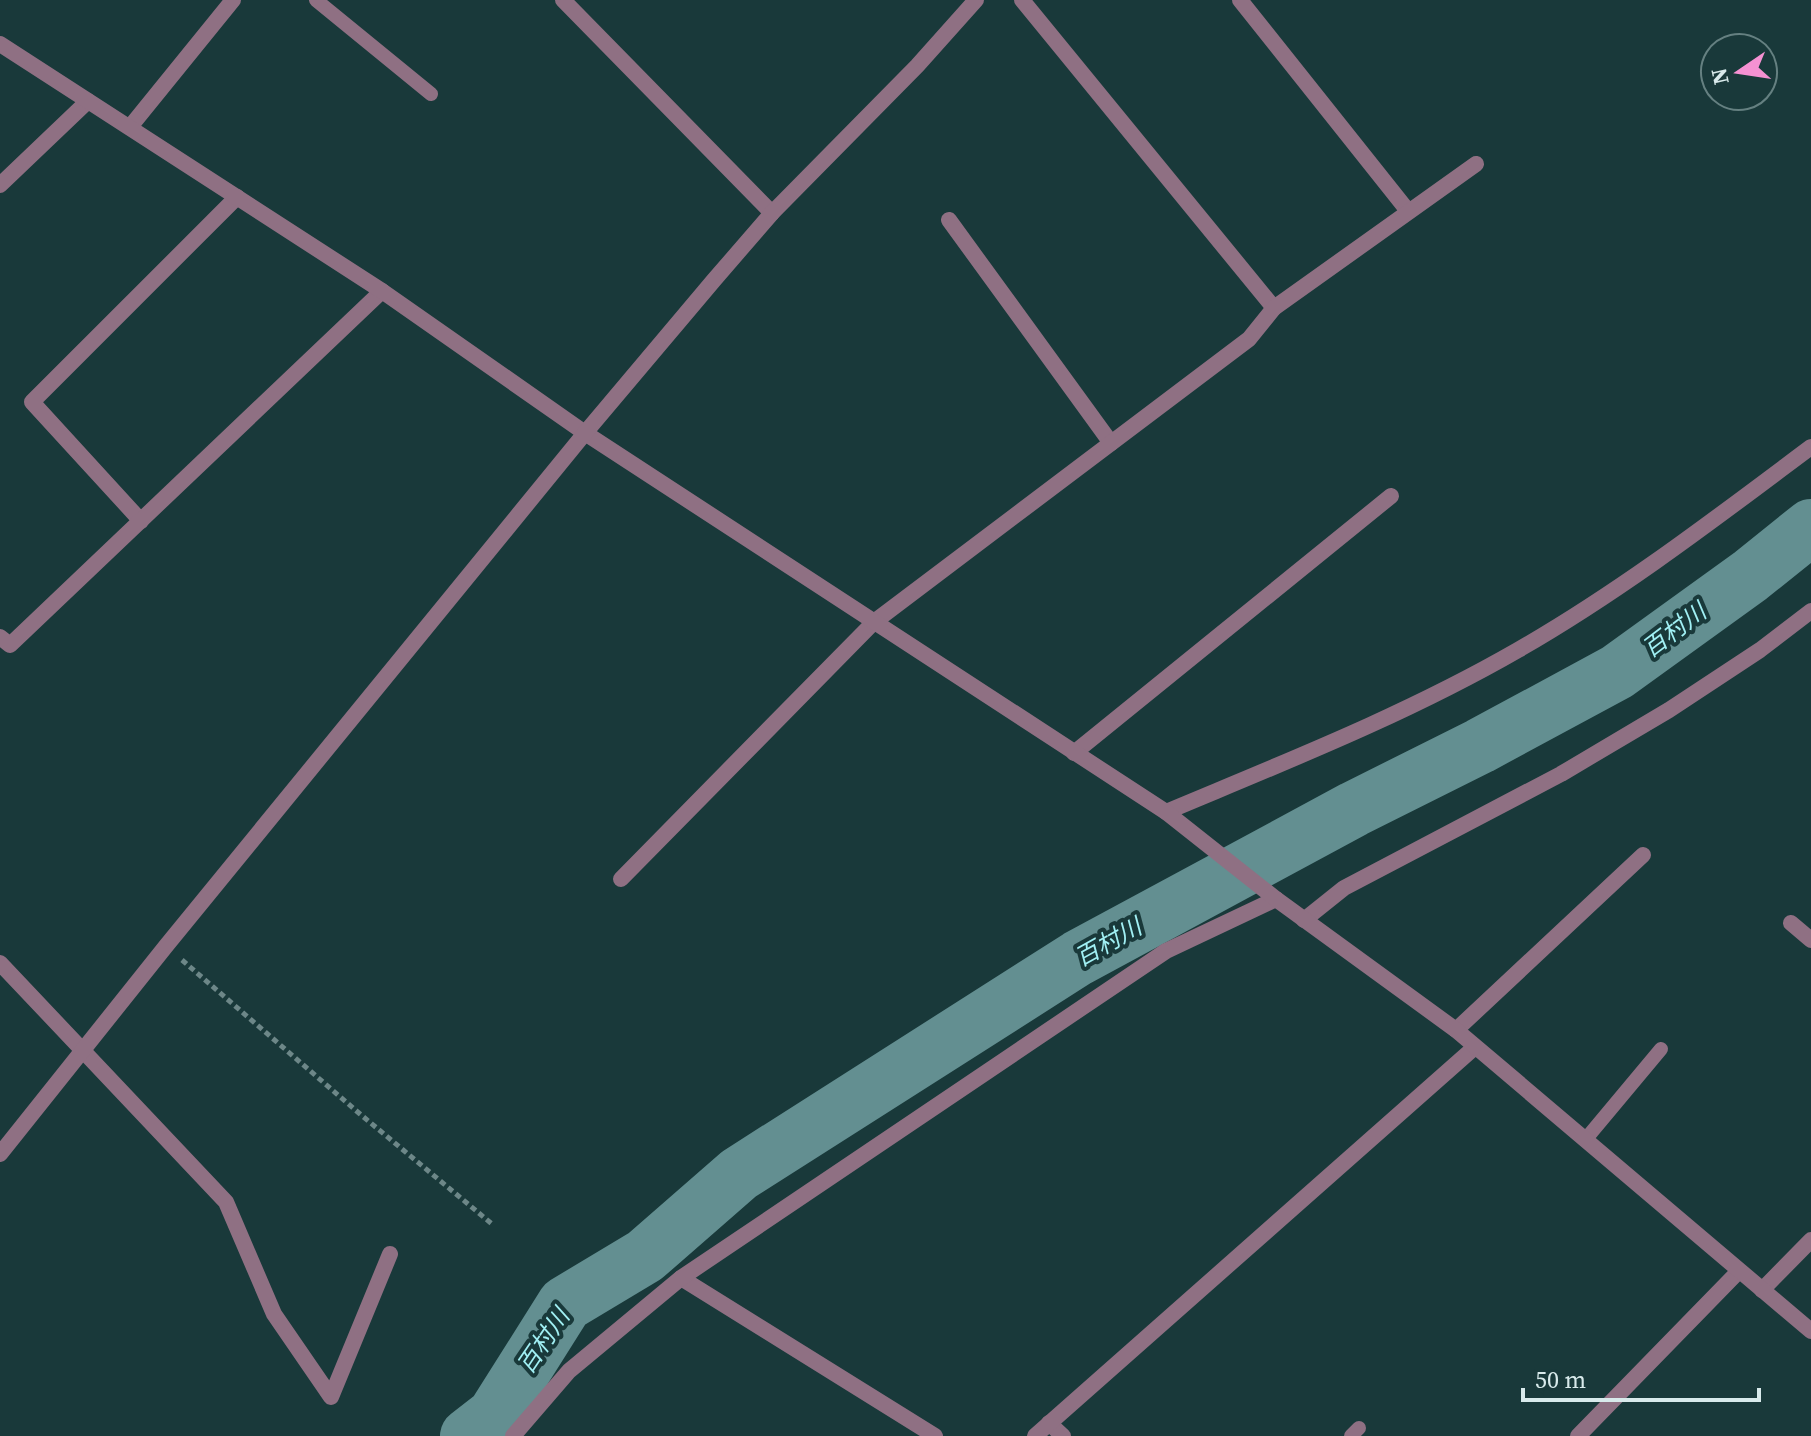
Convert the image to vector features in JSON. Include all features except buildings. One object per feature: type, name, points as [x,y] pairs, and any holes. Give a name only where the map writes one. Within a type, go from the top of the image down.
[{"type":"street","points":[[130,127],[233,0]]},
{"type":"street","points":[[563,0],[772,213]]},
{"type":"street","points":[[0,1154],[585,433],[772,213],[917,66],[976,0]]},
{"type":"street","points":[[1022,0],[1274,308]]},
{"type":"street","points":[[1240,0],[1408,211]]},
{"type":"street","points":[[0,44],[382,291],[585,433],[1166,812],[1276,899],[1456,1030],[1811,1331]]},
{"type":"street","points":[[0,185],[88,101]]},
{"type":"street","points":[[621,879],[874,622],[1249,339],[1274,308],[1476,164]]},
{"type":"street","points":[[141,521],[32,402],[237,197]]},
{"type":"street","points":[[949,220],[1111,443]]},
{"type":"street","points":[[0,637],[10,645],[382,291]]},
{"type":"street","points":[[1166,812],[1378,722],[1518,650],[1668,553],[1811,447]]},
{"type":"street","points":[[1074,753],[1391,496]]},
{"type":"street","points":[[1304,920],[1344,888],[1561,774],[1669,710],[1760,650],[1811,611]]},
{"type":"street","points":[[1456,1030],[1643,855]]},
{"type":"street","points":[[513,1436],[569,1371],[681,1278],[1166,951],[1276,899]]},
{"type":"street","points":[[1791,923],[1811,940]]},
{"type":"street","points":[[0,963],[226,1202],[274,1314],[331,1397],[390,1254]]},
{"type":"street","points":[[1035,1436],[1475,1047]]},
{"type":"street","points":[[1762,1290],[1811,1240]]},
{"type":"street","points":[[1578,1436],[1739,1271]]},
{"type":"street","points":[[681,1278],[935,1436]]},
{"type":"street","points":[[1049,1423],[1063,1436]]},
{"type":"lane","points":[[316,0],[431,94]]},
{"type":"lane","points":[[1585,1140],[1661,1049]]},
{"type":"path","points":[[166,946],[492,1224]]},
{"type":"waterway","name":"百村川","points":[[468,1436],[495,1415],[565,1304],[645,1256],[739,1174],[1078,958],[1617,672],[1750,576],[1811,527]]}]
